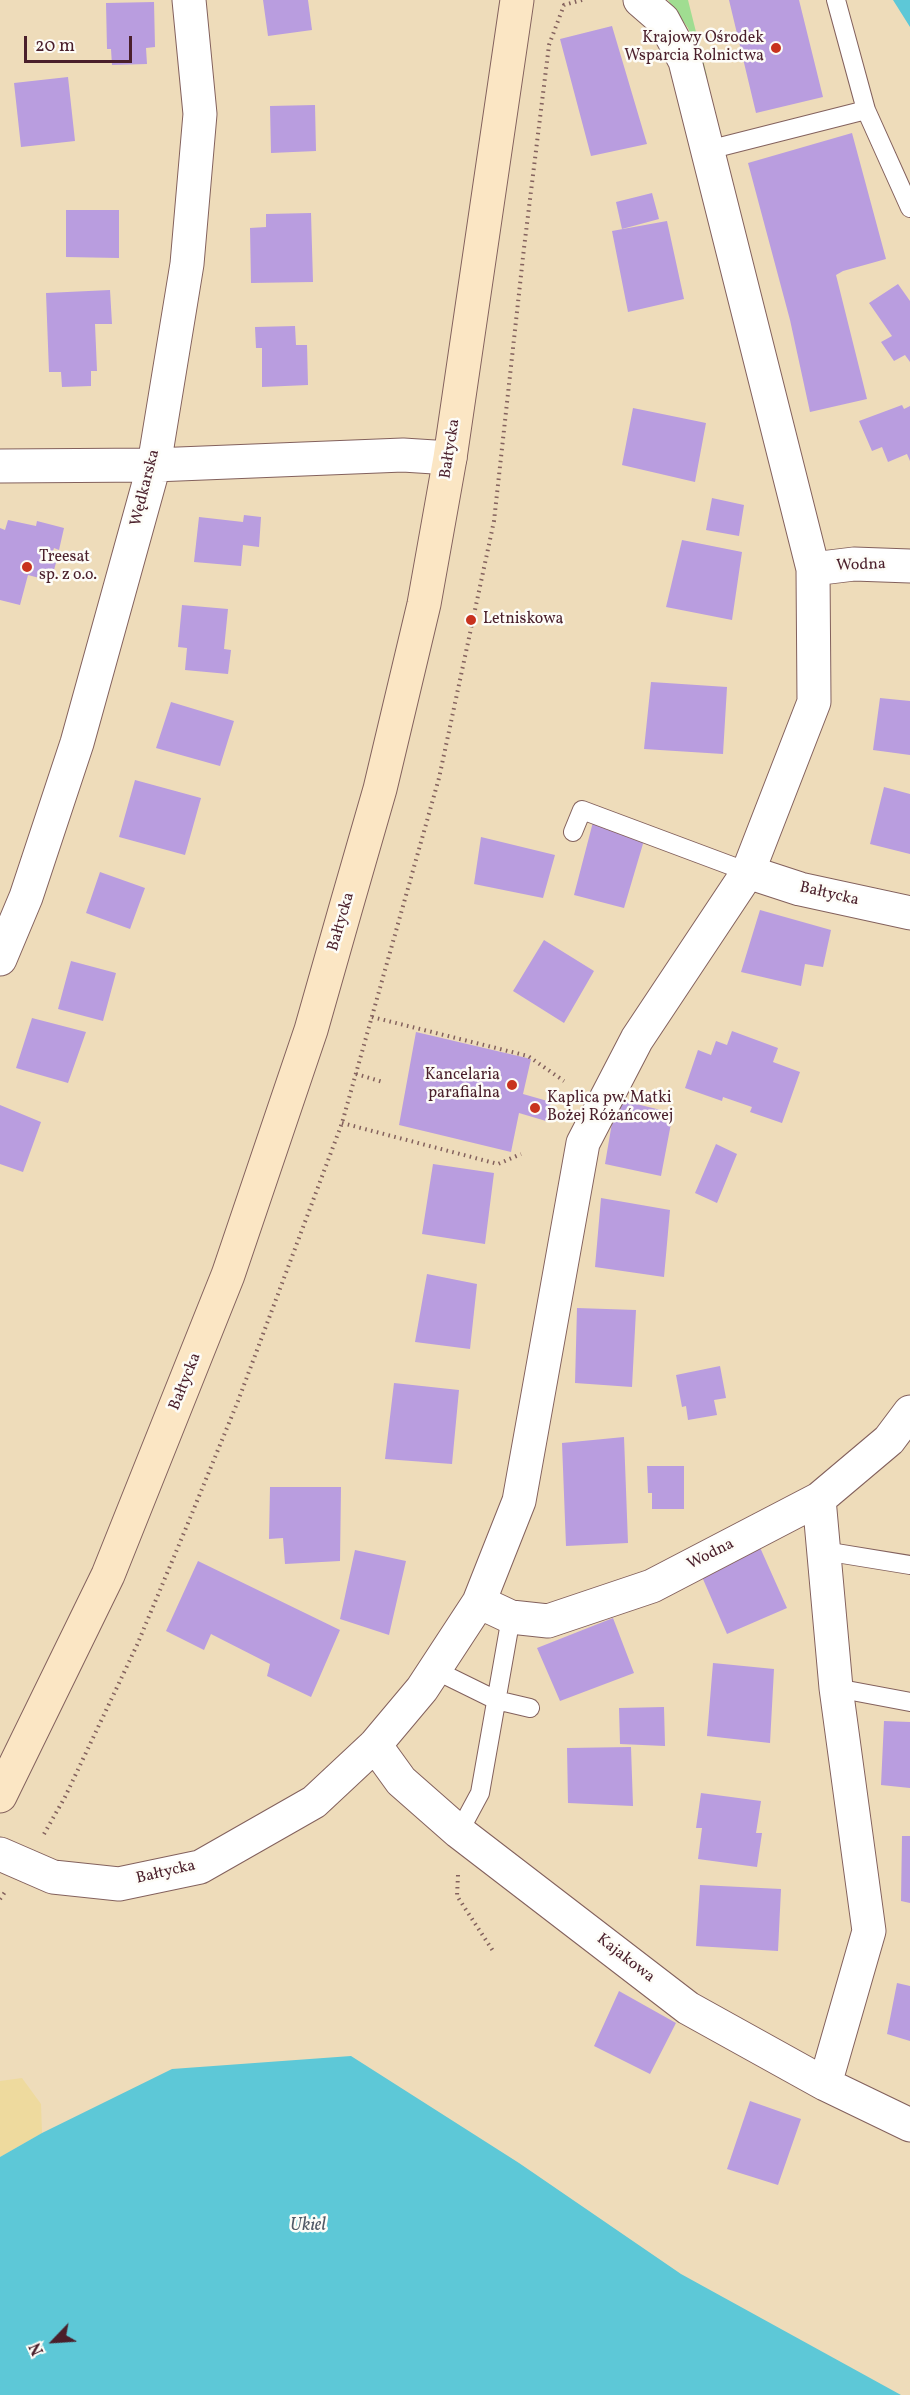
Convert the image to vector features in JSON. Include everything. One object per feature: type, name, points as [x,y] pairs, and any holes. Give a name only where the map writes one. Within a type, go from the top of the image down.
[{"type":"main road","name":"Bałtycka","points":[[0,1796],[48,1702],[121,1543],[228,1275],[311,1030],[390,745],[424,604],[450,458],[517,0]]},
{"type":"street","name":"Wędkarska","points":[[0,959],[26,897],[77,743],[154,465],[187,264],[200,114],[189,0]]},
{"type":"street","name":"Bałtycka","points":[[0,1854],[52,1877],[119,1884],[200,1866],[314,1802],[375,1745],[422,1689],[479,1602],[519,1501],[583,1143],[637,1039],[748,872],[814,702],[813,569],[685,61],[663,21],[640,0]]},
{"type":"street","points":[[0,466],[154,465],[403,454],[450,458]]},
{"type":"street","name":"Wodna","points":[[813,569],[854,564],[910,566]]},
{"type":"street","name":"Bałtycka","points":[[748,872],[800,889],[910,913]]},
{"type":"street","name":"Wodna","points":[[479,1602],[511,1617],[548,1621],[652,1586],[819,1499],[889,1440],[910,1412]]},
{"type":"street","points":[[819,1499],[836,1688],[869,1930],[825,2084]]},
{"type":"street","name":"Kajakowa","points":[[375,1745],[401,1781],[459,1832],[688,2008],[825,2084],[910,2125]]},
{"type":"lane","points":[[836,0],[866,110],[910,208]]},
{"type":"lane","points":[[708,150],[866,110]]},
{"type":"lane","points":[[573,832],[582,810],[748,872]]},
{"type":"lane","points":[[824,1551],[910,1565]]},
{"type":"lane","points":[[459,1832],[480,1793],[511,1617]]},
{"type":"lane","points":[[435,1670],[496,1700],[530,1708]]},
{"type":"lane","points":[[836,1688],[910,1702]]},
{"type":"path","points":[[372,1017],[528,1056],[564,1081]]},
{"type":"path","points":[[356,1074],[383,1082]]},
{"type":"path","points":[[342,1123],[498,1164],[521,1154]]},
{"type":"path","points":[[459,1832],[457,1896],[494,1951]]},
{"type":"green space","points":[[668,0],[688,0],[708,80],[688,28]]},
{"type":"sand","points":[[22,2078],[41,2104],[42,2133],[0,2157],[0,2081]]},
{"type":"water","points":[[893,0],[910,0],[910,27]]},
{"type":"water","name":"Ukiel","points":[[351,2056],[519,2163],[681,2274],[901,2395],[0,2395],[0,2157],[42,2133],[172,2069]]},
{"type":"building","points":[[263,0],[308,0],[312,30],[268,36]]},
{"type":"building","name":"Krajowy Ośrodek Wsparcia Rolnictwa","points":[[729,0],[799,0],[823,97],[756,113]]},
{"type":"building","points":[[154,2],[155,47],[146,48],[147,64],[112,65],[111,49],[107,49],[106,3]]},
{"type":"building","points":[[612,26],[647,144],[591,156],[560,39]]},
{"type":"building","points":[[68,77],[75,141],[21,147],[14,83]]},
{"type":"building","points":[[315,105],[316,151],[271,153],[270,106]]},
{"type":"building","points":[[852,133],[886,259],[836,275],[867,399],[810,412],[790,320],[748,163]]},
{"type":"building","points":[[652,193],[659,219],[622,229],[616,202]]},
{"type":"building","points":[[66,210],[119,210],[119,258],[66,257]]},
{"type":"building","points":[[311,213],[313,282],[251,283],[250,228],[266,227],[266,214]]},
{"type":"building","points":[[667,221],[684,299],[628,312],[612,231]]},
{"type":"building","points":[[898,284],[910,301],[910,362],[905,355],[894,361],[881,342],[892,336],[869,303]]},
{"type":"building","points":[[110,290],[112,324],[95,324],[97,371],[91,371],[91,386],[62,387],[61,372],[49,372],[46,293]]},
{"type":"building","points":[[295,326],[296,345],[307,345],[308,385],[262,387],[262,348],[256,348],[255,327]]},
{"type":"building","points":[[902,405],[904,409],[910,406],[910,461],[907,454],[888,462],[882,447],[872,451],[859,421]]},
{"type":"building","points":[[633,408],[706,423],[695,482],[622,465]]},
{"type":"building","points":[[712,498],[744,505],[739,536],[706,530]]},
{"type":"building","points":[[244,515],[261,517],[259,547],[243,545],[241,566],[194,562],[199,517],[243,522]]},
{"type":"building","name":"Treesat sp. z o.o.","points":[[8,520],[36,526],[37,521],[64,528],[59,550],[54,548],[51,557],[57,559],[51,581],[28,575],[20,605],[0,600],[0,528],[5,530]]},
{"type":"building","points":[[682,540],[742,552],[732,620],[666,607]]},
{"type":"building","points":[[182,605],[228,609],[224,649],[231,650],[228,674],[185,670],[187,648],[178,647]]},
{"type":"building","points":[[651,682],[727,687],[723,754],[644,749]]},
{"type":"building","points":[[880,698],[910,701],[910,755],[873,750]]},
{"type":"building","points":[[171,702],[234,721],[220,766],[156,748]]},
{"type":"building","points":[[135,780],[201,798],[185,855],[119,837]]},
{"type":"building","points":[[884,787],[910,794],[910,854],[870,844]]},
{"type":"building","points":[[593,822],[645,837],[624,908],[574,895]]},
{"type":"building","points":[[481,837],[555,855],[543,898],[474,884]]},
{"type":"building","points":[[100,872],[145,888],[130,929],[86,913]]},
{"type":"building","points":[[760,910],[831,930],[823,967],[805,964],[801,986],[741,972]]},
{"type":"building","points":[[544,940],[594,971],[564,1023],[513,991]]},
{"type":"building","points":[[71,961],[116,973],[103,1021],[58,1009]]},
{"type":"building","points":[[32,1018],[86,1032],[68,1083],[16,1068]]},
{"type":"building","points":[[732,1031],[778,1048],[773,1062],[800,1072],[782,1123],[750,1112],[752,1107],[723,1097],[722,1101],[685,1088],[698,1050],[711,1055],[716,1041],[727,1045]]},
{"type":"building","points":[[416,1032],[531,1059],[523,1094],[551,1102],[546,1121],[519,1113],[511,1152],[399,1125]]},
{"type":"building","points":[[616,1099],[673,1113],[661,1176],[605,1164]]},
{"type":"building","points":[[0,1105],[41,1122],[23,1172],[0,1164]]},
{"type":"building","points":[[716,1144],[737,1154],[717,1203],[695,1193]]},
{"type":"building","points":[[433,1164],[494,1173],[485,1244],[422,1234]]},
{"type":"building","points":[[601,1198],[670,1210],[664,1277],[595,1267]]},
{"type":"building","points":[[427,1274],[477,1284],[470,1349],[415,1342]]},
{"type":"building","points":[[577,1308],[636,1310],[632,1387],[575,1383]]},
{"type":"building","points":[[720,1366],[726,1398],[714,1400],[717,1415],[688,1420],[686,1406],[682,1407],[676,1375]]},
{"type":"building","points":[[394,1383],[459,1390],[452,1464],[385,1459]]},
{"type":"building","points":[[624,1437],[628,1543],[566,1546],[562,1443]]},
{"type":"building","points":[[647,1466],[684,1466],[684,1509],[652,1509],[652,1493],[648,1493]]},
{"type":"building","points":[[270,1487],[341,1487],[340,1561],[285,1564],[283,1538],[269,1539]]},
{"type":"building","points":[[758,1543],[787,1608],[727,1634],[699,1570]]},
{"type":"building","points":[[355,1550],[406,1561],[389,1635],[340,1619]]},
{"type":"building","points":[[198,1561],[340,1630],[311,1697],[267,1676],[270,1664],[211,1634],[204,1650],[166,1631]]},
{"type":"building","points":[[613,1618],[634,1673],[560,1701],[537,1648]]},
{"type":"building","points":[[713,1663],[774,1669],[770,1743],[707,1736]]},
{"type":"building","points":[[664,1707],[665,1746],[620,1744],[619,1708]]},
{"type":"building","points":[[884,1721],[910,1722],[910,1788],[881,1785]]},
{"type":"building","points":[[631,1747],[633,1806],[568,1803],[567,1748]]},
{"type":"building","points":[[701,1793],[761,1801],[756,1833],[762,1833],[757,1867],[698,1859],[702,1828],[696,1828]]},
{"type":"building","points":[[902,1836],[910,1836],[910,1903],[901,1901]]},
{"type":"building","points":[[700,1885],[781,1889],[778,1951],[696,1946]]},
{"type":"building","points":[[897,1983],[910,1986],[910,2041],[887,2034]]},
{"type":"building","points":[[619,1991],[676,2023],[650,2074],[594,2046]]},
{"type":"building","points":[[750,2101],[801,2119],[778,2185],[727,2169]]},
{"type":"place","name":"Krajowy Ośrodek Wsparcia Rolnictwa","points":[[776,48]]},
{"type":"place","name":"Treesat sp. z o.o.","points":[[27,567]]},
{"type":"place","name":"Letniskowa","points":[[471,620]]},
{"type":"place","name":"Kancelaria parafialna","points":[[512,1085]]},
{"type":"place","name":"Kaplica pw. Matki Bożej Różańcowej","points":[[535,1108]]}]
